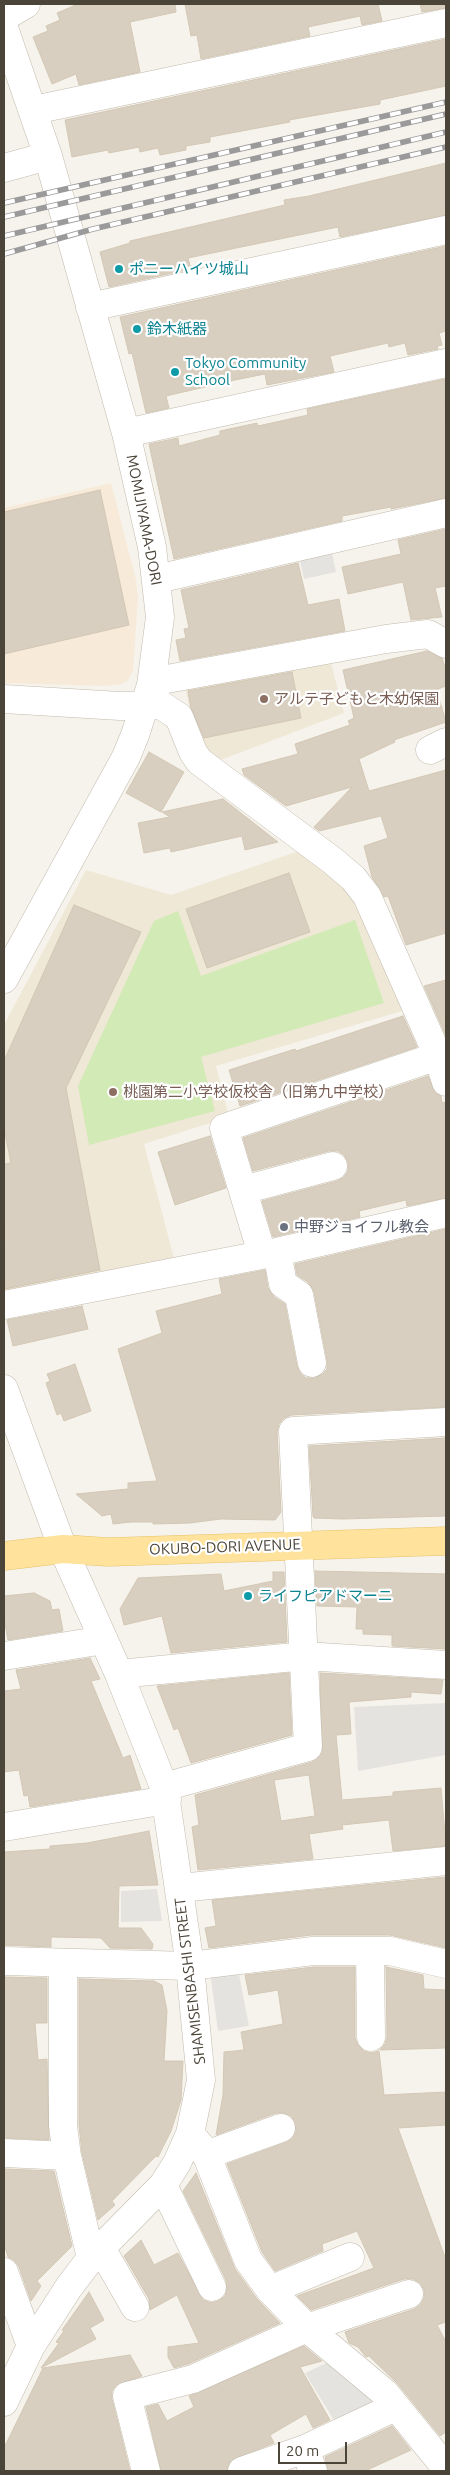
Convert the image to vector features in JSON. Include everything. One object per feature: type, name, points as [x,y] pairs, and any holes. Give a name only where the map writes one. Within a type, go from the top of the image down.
[{"type":"main road","name":"OKUBO-DORI AVENUE","points":[[4,1556],[63,1549],[108,1552],[300,1544],[446,1541]]},
{"type":"street","points":[[4,17],[26,4]]},
{"type":"street","points":[[34,110],[446,23]]},
{"type":"street","name":"MOMIJIYAMA-DORI","points":[[4,28],[34,110],[48,156],[126,433],[152,547],[160,617],[152,678],[146,705],[126,757],[4,979]]},
{"type":"street","points":[[4,168],[48,156]]},
{"type":"street","points":[[90,307],[446,230]]},
{"type":"street","points":[[126,433],[446,363]]},
{"type":"street","points":[[157,579],[446,513]]},
{"type":"street","points":[[152,678],[167,679],[386,639],[428,634],[446,644]]},
{"type":"street","points":[[4,699],[120,706],[161,705],[178,716],[193,752],[199,761],[353,878],[367,896],[438,1056],[446,1082]]},
{"type":"street","points":[[312,1363],[299,1294],[283,1284],[243,1190],[224,1128],[438,1056]]},
{"type":"street","points":[[243,1190],[333,1166]]},
{"type":"street","points":[[4,1305],[269,1253],[446,1213]]},
{"type":"street","points":[[5,1401],[63,1549]]},
{"type":"street","points":[[4,1827],[165,1794],[177,1781],[308,1748],[294,1431],[446,1422]]},
{"type":"street","name":"SHAMISENBASHI STREET","points":[[7,2386],[31,2346],[96,2253],[163,2185],[177,2163],[198,2144],[201,2080],[190,1966],[165,1794],[119,1674],[63,1549]]},
{"type":"street","points":[[4,1656],[104,1640]]},
{"type":"street","points":[[119,1674],[305,1656],[446,1665]]},
{"type":"street","points":[[180,1888],[446,1861]]},
{"type":"street","points":[[4,1961],[190,1966],[313,1950],[390,1951],[446,1964]]},
{"type":"street","points":[[370,1951],[372,2037]]},
{"type":"street","points":[[63,1964],[63,2126],[67,2156],[96,2253],[135,2307]]},
{"type":"street","points":[[281,2128],[198,2144],[248,2260],[270,2290],[307,2328],[386,2394],[446,2468]]},
{"type":"street","points":[[4,2153],[67,2156]]},
{"type":"street","points":[[163,2185],[212,2287]]},
{"type":"street","points":[[270,2290],[350,2257]]},
{"type":"street","points":[[4,2272],[31,2346]]},
{"type":"street","points":[[146,2471],[127,2396],[193,2379],[307,2328],[409,2294]]},
{"type":"street","points":[[242,2471],[309,2460],[395,2407]]},
{"type":"shaded area","points":[[111,483],[136,580],[138,597],[133,670],[128,680],[122,684],[105,686],[4,683],[4,508]]},
{"type":"shaded area","points":[[331,548],[336,572],[304,579],[299,556]]},
{"type":"shaded area","name":"アルテ子どもと木幼保園","points":[[330,659],[344,713],[218,761],[196,741],[185,686]]},
{"type":"shaded area","name":"桃園第二小学校仮校舎（旧第九中学校）","points":[[299,851],[361,901],[402,1011],[216,1066],[229,1117],[144,1144],[175,1262],[4,1299],[4,1025],[86,870],[171,895]]},
{"type":"shaded area","points":[[446,1703],[446,1755],[358,1771],[354,1707]]},
{"type":"shaded area","points":[[157,1889],[162,1921],[121,1922],[121,1891]]},
{"type":"shaded area","points":[[238,1969],[249,2026],[218,2031],[210,1972]]},
{"type":"shaded area","points":[[333,2360],[386,2404],[337,2425],[305,2373]]},
{"type":"green space","points":[[178,911],[201,976],[355,920],[384,1003],[201,1057],[215,1111],[89,1145],[78,1086],[154,921]]},
{"type":"building","points":[[78,4],[175,4],[176,12],[130,22],[140,72],[79,85],[76,74],[52,84],[33,37],[48,31],[46,26],[60,20],[57,13]]},
{"type":"building","points":[[185,4],[378,4],[382,21],[362,25],[360,16],[308,27],[310,36],[201,59],[197,35],[191,36]]},
{"type":"building","points":[[420,4],[446,4],[446,8],[422,12]]},
{"type":"building","points":[[446,39],[446,86],[380,100],[380,104],[289,120],[290,122],[210,137],[210,142],[186,146],[186,150],[160,155],[158,148],[140,152],[139,147],[109,153],[108,150],[72,157],[65,120]]},
{"type":"building","points":[[446,163],[446,215],[340,237],[338,227],[188,258],[191,269],[109,287],[100,252],[130,243],[130,241],[285,205],[284,200],[309,196]]},
{"type":"building","points":[[446,246],[446,331],[439,333],[442,345],[437,346],[438,349],[408,355],[405,343],[389,347],[388,343],[330,356],[334,372],[267,385],[265,374],[235,380],[166,396],[169,408],[146,413],[132,353],[129,354],[120,317]]},
{"type":"building","points":[[445,379],[446,498],[342,516],[342,521],[174,559],[149,444],[178,438],[179,446],[220,435],[220,431],[257,423],[258,426],[308,415],[307,409]]},
{"type":"building","points":[[100,490],[129,625],[4,654],[4,512]]},
{"type":"building","points":[[446,529],[446,586],[435,588],[442,617],[411,620],[403,582],[348,594],[342,567],[401,554],[398,540]]},
{"type":"building","points":[[298,563],[308,605],[339,599],[345,631],[180,661],[176,640],[186,638],[184,629],[189,628],[181,590]]},
{"type":"building","points":[[427,651],[442,658],[446,670],[446,686],[438,689],[440,693],[438,694],[446,722],[394,740],[395,742],[359,759],[369,791],[446,770],[446,933],[406,945],[388,896],[384,897],[372,877],[364,846],[388,838],[381,816],[319,831],[314,827],[352,787],[286,806],[244,775],[242,769],[298,754],[295,744],[350,725],[348,721],[354,718],[343,670]]},
{"type":"building","points":[[292,672],[301,718],[204,738],[191,708],[188,691]]},
{"type":"building","points":[[149,752],[184,772],[161,812],[126,793]]},
{"type":"building","points":[[223,799],[278,842],[245,850],[242,836],[171,852],[170,848],[144,853],[138,823],[170,817],[162,812]]},
{"type":"building","points":[[289,873],[310,932],[207,968],[186,909]]},
{"type":"building","points":[[74,905],[141,932],[66,1088],[100,1270],[5,1289],[4,1164],[11,1163],[4,1128],[4,1061]]},
{"type":"building","points":[[446,980],[446,1036],[424,986]]},
{"type":"building","points":[[403,1016],[417,1047],[240,1106],[229,1070],[295,1049],[296,1051]]},
{"type":"building","points":[[428,1076],[435,1093],[441,1096],[442,1103],[446,1102],[446,1198],[407,1206],[406,1200],[359,1211],[360,1217],[273,1237],[262,1201],[337,1181],[344,1177],[348,1171],[348,1162],[344,1155],[338,1151],[329,1151],[253,1171],[243,1138]]},
{"type":"building","points":[[210,1136],[226,1188],[175,1205],[158,1152]]},
{"type":"building","points":[[446,1229],[446,1407],[292,1415],[284,1418],[279,1424],[277,1432],[281,1512],[275,1520],[221,1519],[190,1523],[153,1524],[153,1522],[131,1522],[113,1524],[111,1514],[102,1516],[76,1494],[128,1489],[128,1483],[157,1481],[118,1349],[162,1333],[156,1311],[222,1294],[219,1279],[265,1270],[268,1288],[274,1297],[285,1304],[297,1366],[301,1374],[306,1378],[315,1378],[323,1374],[327,1369],[327,1360],[314,1292],[308,1282],[297,1275],[295,1264]]},
{"type":"building","points":[[82,1306],[88,1329],[13,1346],[7,1320]]},
{"type":"building","points":[[75,1364],[91,1411],[64,1421],[61,1413],[57,1415],[46,1383],[50,1381],[47,1374]]},
{"type":"building","points":[[446,1438],[446,1516],[314,1518],[309,1446]]},
{"type":"building","points":[[315,1571],[446,1574],[446,1649],[392,1646],[392,1635],[363,1634],[363,1629],[356,1629],[357,1607],[317,1606]]},
{"type":"building","points":[[273,1572],[284,1572],[287,1642],[171,1653],[162,1616],[124,1625],[120,1609],[138,1578],[221,1574],[224,1591],[273,1581]]},
{"type":"building","points":[[34,1593],[50,1601],[52,1610],[59,1609],[63,1631],[8,1640],[4,1618],[4,1596]]},
{"type":"building","points":[[90,1658],[100,1679],[91,1681],[123,1758],[130,1755],[141,1789],[30,1807],[28,1795],[24,1796],[19,1770],[4,1772],[4,1691],[21,1689],[16,1670]]},
{"type":"building","points":[[289,1673],[292,1735],[191,1763],[178,1728],[174,1730],[157,1686]]},
{"type":"building","points":[[320,1673],[443,1680],[441,1694],[411,1692],[411,1697],[349,1702],[351,1734],[336,1735],[342,1800],[393,1796],[393,1792],[441,1788],[446,1846],[393,1851],[389,1820],[342,1825],[343,1829],[309,1834],[313,1859],[198,1870],[192,1827],[199,1825],[195,1795],[312,1762],[322,1753]],"holes":[[[309,1775],[315,1816],[281,1821],[274,1780]]]},
{"type":"building","points":[[149,1831],[158,1885],[119,1886],[118,1928],[141,1928],[153,1944],[152,1949],[110,1948],[101,1938],[51,1937],[51,1947],[4,1945],[4,1852],[50,1849],[50,1846],[87,1843]]},
{"type":"building","points":[[446,1877],[446,1948],[390,1935],[311,1935],[209,1948],[205,1928],[216,1926],[212,1900]]},
{"type":"building","points":[[314,1967],[355,1967],[355,2038],[358,2045],[364,2051],[372,2053],[379,2051],[384,2095],[446,2092],[446,2125],[398,2128],[446,2260],[446,2322],[437,2325],[446,2342],[446,2432],[440,2436],[398,2384],[369,2356],[366,2357],[358,2347],[349,2343],[345,2332],[414,2309],[420,2305],[424,2298],[424,2290],[420,2283],[413,2279],[404,2279],[311,2310],[297,2296],[374,2268],[357,2231],[322,2244],[323,2251],[275,2271],[262,2252],[227,2164],[287,2142],[293,2138],[296,2131],[295,2122],[291,2116],[276,2113],[216,2135],[223,2095],[224,2052],[244,2050],[241,2032],[283,2024],[278,1990],[249,1995],[245,1975]]},
{"type":"building","points":[[386,1967],[423,1975],[424,1989],[446,1990],[446,2048],[380,2050],[385,2044],[387,2037]]},
{"type":"building","points":[[4,1977],[47,1978],[47,2023],[35,2023],[38,2060],[47,2059],[49,2140],[4,2138]]},
{"type":"building","points":[[79,1979],[154,1981],[162,1985],[167,2011],[164,2061],[183,2061],[181,2100],[171,2131],[158,2157],[156,2156],[112,2201],[115,2205],[98,2220],[82,2153],[79,2125]]},
{"type":"building","points":[[4,2169],[54,2171],[72,2246],[37,2281],[41,2286],[31,2301],[19,2267],[14,2260],[8,2257],[4,2244]]},
{"type":"building","points":[[196,2173],[235,2269],[257,2299],[280,2323],[188,2364],[174,2368],[168,2357],[168,2347],[199,2343],[177,2295],[150,2310],[149,2299],[124,2256],[141,2240],[154,2265],[178,2253],[203,2300],[211,2303],[225,2296],[227,2289],[226,2280],[183,2191]]},
{"type":"building","points":[[89,2292],[104,2320],[90,2328],[96,2339],[41,2368],[59,2343],[56,2342],[64,2331],[62,2330]]},
{"type":"building","points":[[304,2346],[322,2361],[300,2367],[330,2420],[313,2428],[306,2414],[270,2435],[274,2443],[231,2460],[227,2471],[161,2471],[146,2407],[158,2404],[167,2421],[194,2407],[189,2396]]},
{"type":"building","points":[[130,2355],[142,2376],[116,2385],[112,2391],[112,2399],[130,2471],[4,2471],[4,2448],[43,2368]]},
{"type":"building","points":[[392,2426],[411,2450],[365,2471],[328,2471],[325,2457]]},
{"type":"railway","points":[[4,203],[446,102]]},
{"type":"railway","points":[[4,217],[446,114]]},
{"type":"railway","points":[[4,236],[446,132]]},
{"type":"railway","points":[[4,254],[93,229],[446,147]]},
{"type":"place","name":"ポニーハイツ城山","points":[[119,269]]},
{"type":"place","name":"鈴木紙器","points":[[137,329]]},
{"type":"place","name":"Tokyo Community School","points":[[175,372]]},
{"type":"place","name":"アルテ子どもと木幼保園","points":[[264,699]]},
{"type":"place","name":"桃園第二小学校仮校舎（旧第九中学校）","points":[[113,1092]]},
{"type":"place","name":"中野ジョイフル教会","points":[[284,1227]]},
{"type":"place","name":"ライフピアドマーニ","points":[[248,1596]]}]
